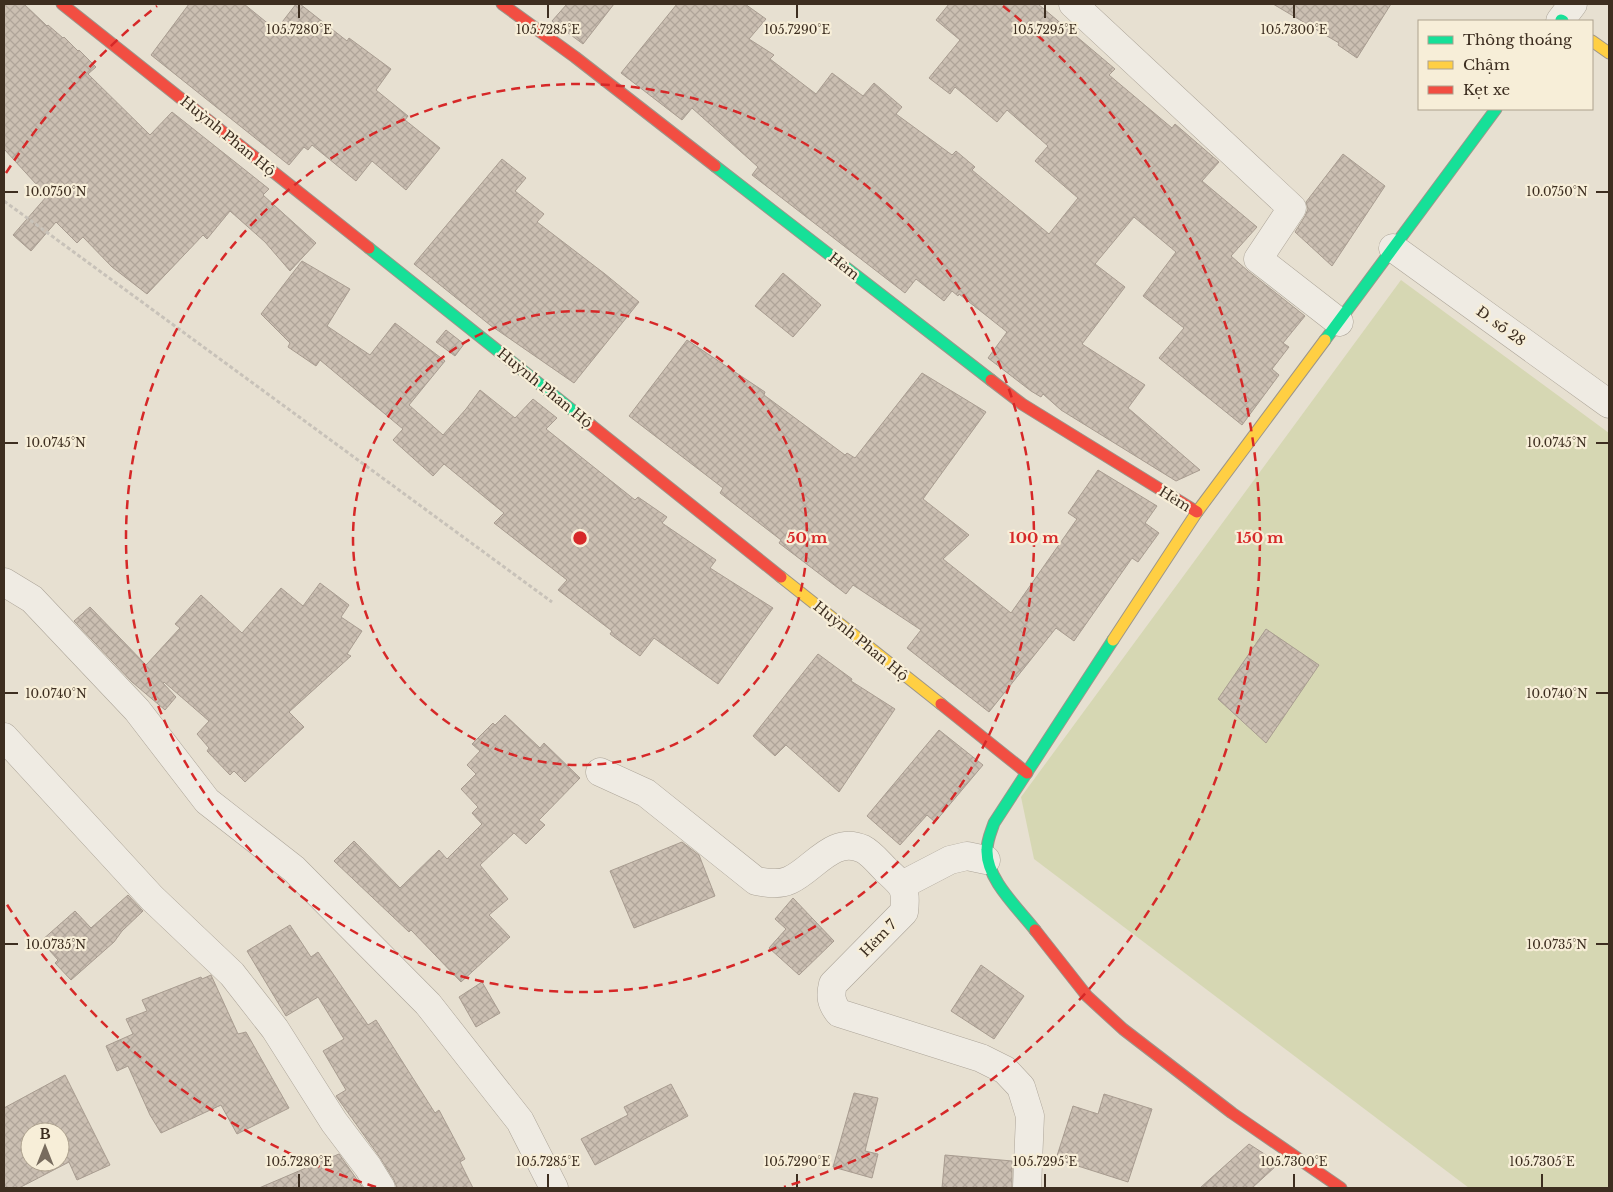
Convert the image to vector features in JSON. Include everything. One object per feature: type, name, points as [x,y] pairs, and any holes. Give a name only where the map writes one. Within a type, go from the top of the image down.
[{"type":"street","name":"Huỳnh Phan Hộ","points":[[62,4],[1027,773]]},
{"type":"street","name":"Hẻm","points":[[502,4],[583,63],[1022,404],[1197,512]]},
{"type":"street","points":[[1073,4],[1292,208],[1258,259],[1339,322]]},
{"type":"street","points":[[1593,42],[1609,53]]},
{"type":"street","points":[[1341,1188],[1232,1113],[1123,1029],[1086,996],[992,878],[986,860],[988,839],[994,823],[1197,512],[1495,110]]},
{"type":"street","name":"Đ. số 28","points":[[1393,248],[1609,404]]},
{"type":"street","points":[[4,582],[32,599],[137,710],[207,801],[294,870],[428,1004],[520,1121],[554,1188]]},
{"type":"street","points":[[4,737],[152,898],[232,974],[275,1030],[334,1122],[381,1188]]},
{"type":"street","points":[[600,772],[646,793],[756,881],[772,884],[789,881],[834,848],[850,845],[864,849],[902,885],[950,860],[967,856],[986,860]]},
{"type":"street","name":"Hẻm 7","points":[[902,885],[906,896],[904,912],[834,984],[830,995],[833,1005],[839,1013],[981,1058],[1006,1070],[1021,1087],[1030,1116],[1027,1188]]},
{"type":"path","points":[[4,201],[552,602]]},
{"type":"green space","points":[[1401,280],[1609,433],[1609,1188],[1469,1188],[1034,859],[1021,797]]},
{"type":"building","points":[[4,4],[24,4],[47,26],[79,50],[96,67],[88,74],[150,135],[172,112],[269,189],[263,195],[316,243],[290,271],[265,242],[230,211],[207,239],[203,235],[147,294],[112,267],[83,237],[77,243],[56,222],[31,251],[13,235],[47,196],[4,149]]},
{"type":"building","points":[[189,4],[244,4],[276,30],[296,4],[300,4],[347,41],[349,38],[391,69],[376,90],[408,116],[405,120],[440,148],[406,190],[372,161],[356,181],[312,145],[308,150],[304,147],[289,165],[151,55]]},
{"type":"building","points":[[567,4],[614,4],[583,44],[552,21]]},
{"type":"building","points":[[677,4],[745,4],[766,19],[749,39],[774,55],[770,59],[816,94],[832,73],[863,96],[874,83],[902,107],[896,114],[952,155],[956,151],[975,167],[972,170],[1049,234],[1078,198],[1035,161],[1048,146],[1007,110],[997,122],[955,87],[950,94],[929,78],[960,40],[936,20],[949,4],[1038,4],[1115,69],[1109,75],[1172,128],[1175,124],[1219,162],[1202,181],[1257,227],[1231,256],[1305,316],[1283,343],[1289,347],[1272,369],[1279,375],[1242,425],[1159,358],[1184,328],[1143,296],[1176,252],[1134,217],[1095,264],[1125,287],[1082,344],[1145,385],[1128,408],[1200,470],[1176,481],[1061,410],[1043,394],[1041,397],[1031,391],[988,358],[1007,332],[959,294],[958,296],[952,291],[944,301],[916,279],[905,293],[752,175],[758,167],[692,108],[682,120],[621,73]]},
{"type":"building","points":[[1273,4],[1391,4],[1357,58],[1338,45],[1339,43]]},
{"type":"building","points":[[1343,154],[1385,186],[1332,266],[1295,232],[1308,209],[1306,202]]},
{"type":"building","points":[[502,159],[526,178],[515,191],[544,214],[537,222],[639,302],[574,383],[490,325],[414,264]]},
{"type":"building","points":[[302,261],[350,289],[327,326],[370,355],[395,323],[445,361],[409,405],[443,435],[480,390],[515,418],[533,399],[557,418],[546,429],[635,500],[638,497],[667,517],[662,523],[716,560],[710,568],[773,608],[718,684],[654,638],[640,656],[610,634],[612,631],[558,590],[567,580],[494,523],[504,513],[444,464],[433,476],[393,440],[403,429],[320,360],[316,366],[288,347],[290,343],[261,314]]},
{"type":"building","points":[[783,273],[821,305],[793,337],[755,306]]},
{"type":"building","points":[[446,330],[464,344],[455,356],[436,342]]},
{"type":"building","points":[[687,340],[765,392],[764,395],[845,455],[847,453],[855,458],[922,373],[986,412],[923,499],[969,535],[943,559],[1011,613],[1077,519],[1068,513],[1098,470],[1157,506],[1145,523],[1159,533],[1138,562],[1132,558],[1074,641],[1056,628],[989,712],[907,648],[921,630],[853,585],[846,594],[779,543],[781,540],[720,493],[723,488],[629,416]]},
{"type":"building","points":[[320,583],[349,605],[341,617],[362,631],[347,654],[351,656],[289,712],[304,727],[245,782],[234,771],[230,775],[207,751],[209,748],[197,734],[209,721],[164,682],[176,697],[165,710],[132,682],[74,621],[90,607],[146,665],[180,628],[175,624],[201,595],[242,633],[281,588],[303,606]]},
{"type":"building","points":[[1266,629],[1319,665],[1266,743],[1218,699]]},
{"type":"building","points":[[818,654],[852,679],[851,681],[895,709],[839,792],[786,745],[775,756],[753,736]]},
{"type":"building","points":[[505,715],[540,748],[544,743],[580,778],[539,820],[545,825],[526,844],[514,833],[480,865],[508,899],[489,915],[510,937],[461,982],[411,930],[409,932],[334,861],[354,841],[400,888],[439,850],[447,859],[482,824],[472,813],[478,807],[461,789],[476,774],[467,765],[480,751],[472,744],[493,723],[495,725]]},
{"type":"building","points":[[939,730],[983,765],[935,822],[927,815],[900,845],[867,816]]},
{"type":"building","points":[[682,842],[699,855],[715,896],[634,928],[610,871]]},
{"type":"building","points":[[128,895],[143,911],[122,931],[114,942],[71,980],[55,963],[58,960],[41,941],[75,911],[91,928]]},
{"type":"building","points":[[793,898],[834,941],[799,975],[769,948],[786,929],[775,919]]},
{"type":"building","points":[[290,925],[311,957],[318,952],[368,1025],[376,1020],[435,1113],[439,1110],[465,1159],[460,1162],[473,1188],[397,1188],[381,1159],[336,1096],[346,1090],[323,1051],[344,1039],[318,997],[286,1016],[247,951]]},
{"type":"building","points":[[981,965],[1024,996],[994,1039],[951,1011]]},
{"type":"building","points":[[211,975],[238,1034],[246,1032],[289,1108],[237,1134],[221,1105],[161,1133],[150,1115],[128,1066],[117,1071],[106,1046],[133,1034],[126,1019],[147,1011],[142,1000],[201,977],[202,979]]},
{"type":"building","points":[[482,982],[500,1013],[476,1027],[459,997]]},
{"type":"building","points":[[65,1075],[110,1165],[77,1180],[70,1164],[70,1122],[20,1122],[20,1172],[50,1172],[19,1188],[4,1188],[4,1108]]},
{"type":"building","points":[[671,1084],[688,1116],[595,1165],[581,1139],[628,1115],[624,1107]]},
{"type":"building","points":[[854,1093],[878,1098],[865,1151],[878,1154],[872,1178],[833,1167]]},
{"type":"building","points":[[1104,1094],[1152,1109],[1128,1182],[1056,1159],[1073,1106],[1098,1114]]},
{"type":"building","points":[[1249,1144],[1266,1155],[1276,1166],[1252,1188],[1200,1188]]},
{"type":"building","points":[[339,1154],[363,1188],[259,1188],[320,1162]]},
{"type":"building","points":[[945,1155],[1012,1161],[1012,1188],[942,1188]]},
{"type":"traffic: fast","points":[[1325,340],[1495,110]]},
{"type":"traffic: fast","points":[[715,166],[991,380]]},
{"type":"traffic: fast","points":[[369,248],[591,425]]},
{"type":"traffic: fast","points":[[1035,930],[997,882],[988,861],[988,839],[994,823],[1113,640]]},
{"type":"traffic: slow","points":[[1593,42],[1609,53]]},
{"type":"traffic: slow","points":[[1113,640],[1197,512],[1325,340]]},
{"type":"traffic: slow","points":[[781,577],[941,704]]},
{"type":"traffic: jam","points":[[62,4],[369,248]]},
{"type":"traffic: jam","points":[[502,4],[575,57],[715,166]]},
{"type":"traffic: jam","points":[[991,380],[1022,404],[1197,512]]},
{"type":"traffic: jam","points":[[591,425],[781,577]]},
{"type":"traffic: jam","points":[[941,704],[1027,773]]},
{"type":"traffic: jam","points":[[1035,930],[1087,996],[1123,1029],[1232,1113],[1341,1188]]}]
